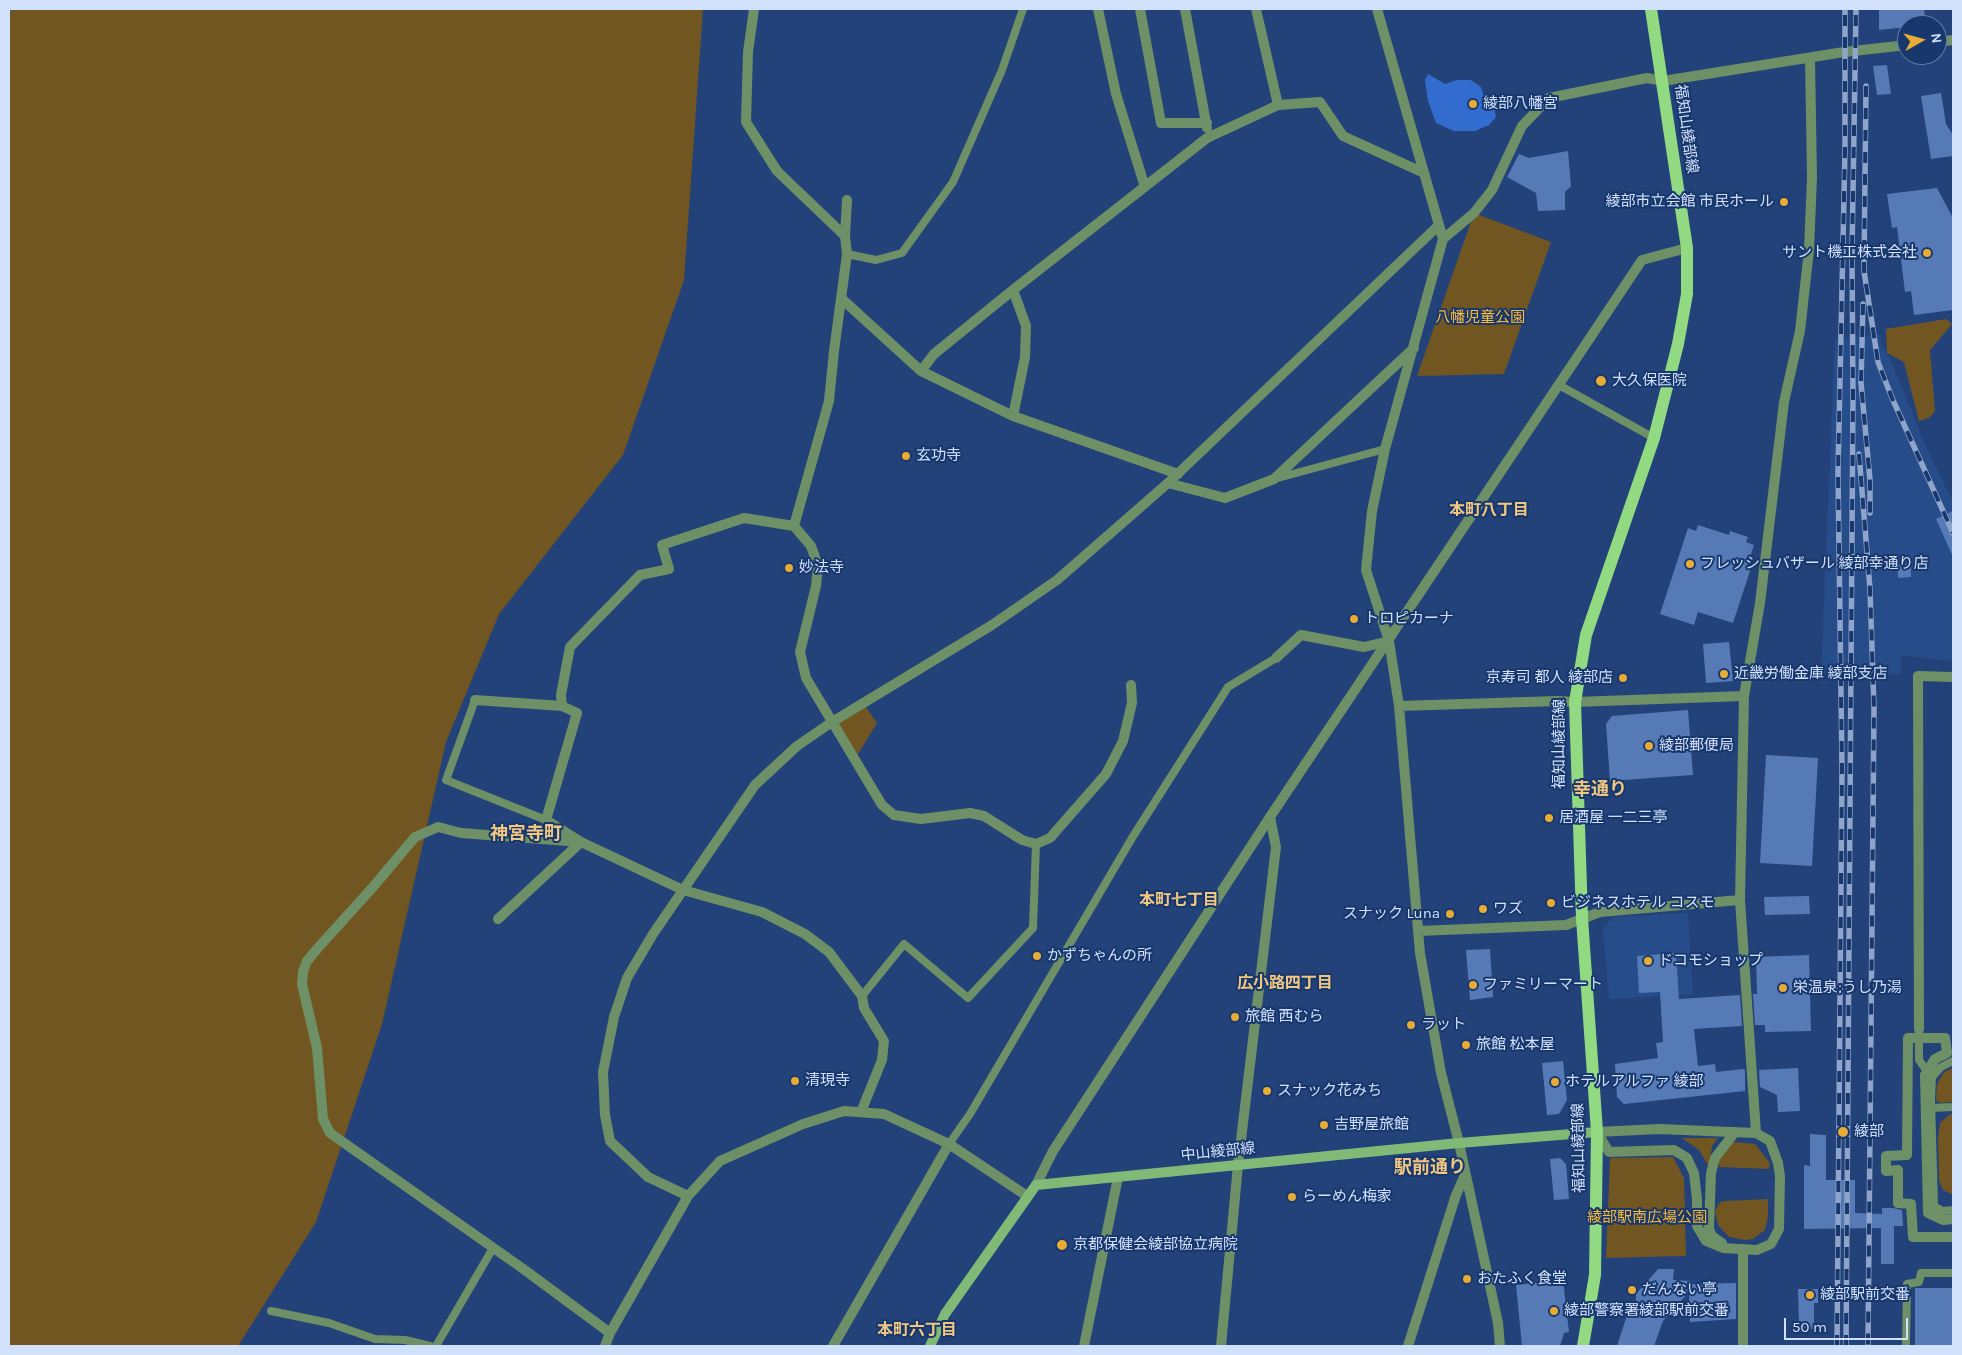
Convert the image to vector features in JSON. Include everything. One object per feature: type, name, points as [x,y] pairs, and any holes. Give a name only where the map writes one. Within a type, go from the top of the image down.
[{"type":"main road","name":"福知山綾部線","points":[[1583,1346],[1595,1275],[1597,1132],[1582,918],[1575,702],[1586,635],[1654,438],[1678,344],[1687,294],[1687,248],[1651,9]]},
{"type":"main road","name":"中山綾部線","points":[[1036,1185],[1459,1143],[1597,1132]]},
{"type":"main road","points":[[930,1346],[945,1314],[1036,1185]]},
{"type":"street","points":[[754,9],[748,52],[746,122],[777,171],[846,236]]},
{"type":"street","points":[[1098,9],[1116,94],[1145,187]]},
{"type":"street","points":[[1140,9],[1161,123],[1207,123]]},
{"type":"street","points":[[1185,9],[1207,123],[1207,138]]},
{"type":"street","points":[[1256,9],[1278,105]]},
{"type":"street","points":[[1377,9],[1443,239],[1385,448],[1372,511],[1366,570],[1389,640],[1398,706],[1420,953],[1441,1073],[1459,1143],[1498,1323],[1500,1346]]},
{"type":"street","points":[[1443,239],[1474,213],[1492,190],[1522,126],[1549,98],[1647,78],[1662,81],[1855,50],[1897,46]]},
{"type":"street","points":[[1756,1133],[1740,900],[1744,696],[1760,603],[1784,402],[1800,331],[1809,250],[1812,177],[1810,58]]},
{"type":"street","points":[[921,371],[934,354],[1207,138],[1278,105],[1320,102],[1344,136],[1424,173]]},
{"type":"street","points":[[794,526],[830,401],[834,351],[847,254],[847,200]]},
{"type":"street","points":[[688,1196],[648,1177],[610,1141],[605,1115],[603,1072],[614,1017],[627,978],[653,934],[755,785],[797,746],[832,722],[992,625],[1057,580],[1178,474],[1439,224]]},
{"type":"street","points":[[1036,1185],[1053,1151],[1270,817],[1642,260],[1687,248]]},
{"type":"street","points":[[1013,290],[1026,326],[1025,357],[1013,416]]},
{"type":"street","points":[[842,299],[921,371],[1013,416],[1178,474]]},
{"type":"street","points":[[1168,483],[1225,498],[1274,479],[1414,347]]},
{"type":"street","points":[[562,706],[561,695],[570,647],[640,575],[668,569],[662,545],[744,518],[794,526],[811,546],[818,566],[800,652],[806,678],[882,805],[894,815],[921,819],[970,813],[984,816],[1022,840],[1036,844],[1050,838],[1106,774],[1123,741],[1132,703],[1131,685]]},
{"type":"street","points":[[1276,658],[1301,636],[1364,647],[1389,640]]},
{"type":"street","points":[[1919,1033],[1918,676],[1953,677]]},
{"type":"street","points":[[1398,706],[1744,696]]},
{"type":"street","points":[[475,700],[562,706],[577,713],[546,820],[581,842],[683,890],[762,912],[805,934],[829,952],[862,996],[864,1008],[884,1041],[882,1060],[861,1112]]},
{"type":"street","points":[[1222,1346],[1238,1164],[1276,847],[1270,817]]},
{"type":"street","points":[[581,842],[461,834],[438,827],[415,837],[307,961],[303,972],[302,984],[317,1048],[323,1119],[330,1133],[610,1333]]},
{"type":"street","points":[[498,919],[581,842]]},
{"type":"street","points":[[1418,931],[1566,925],[1600,912],[1740,900]]},
{"type":"street","points":[[1953,1219],[1943,1220],[1928,1213],[1925,1074],[1930,1074],[1935,1059],[1948,1053],[1945,1038],[1919,1033],[1908,1038],[1907,1155],[1886,1156],[1886,1171],[1898,1170],[1898,1203],[1911,1204],[1913,1237],[1953,1237]]},
{"type":"street","points":[[605,1346],[610,1333],[688,1196],[720,1161],[802,1124],[844,1111],[884,1114],[949,1144],[1027,1196]]},
{"type":"street","points":[[1659,1129],[1735,1132],[1756,1133],[1770,1142],[1778,1163],[1779,1229],[1771,1244],[1757,1250],[1723,1248],[1714,1246],[1706,1240],[1697,1226],[1697,1199],[1694,1174],[1687,1158],[1674,1150],[1609,1152],[1597,1132],[1659,1129]]},
{"type":"street","points":[[1735,1132],[1715,1158],[1711,1173],[1709,1230],[1712,1236],[1739,1249]]},
{"type":"street","points":[[833,1346],[949,1144]]},
{"type":"street","points":[[1408,1346],[1456,1195],[1465,1174]]},
{"type":"street","points":[[1084,1346],[1118,1177]]},
{"type":"street","points":[[1739,1249],[1742,1346]]},
{"type":"lane","points":[[847,254],[876,260],[902,253],[953,182],[1002,70],[1022,9]]},
{"type":"lane","points":[[1559,385],[1654,438]]},
{"type":"lane","points":[[1274,479],[1385,448]]},
{"type":"lane","points":[[949,1144],[970,1114],[1132,838],[1228,687],[1276,658]]},
{"type":"lane","points":[[475,700],[446,780],[546,820]]},
{"type":"lane","points":[[862,996],[904,944],[968,998],[1033,928],[1036,844]]},
{"type":"lane","points":[[1919,1033],[1920,1060],[1930,1074],[1934,1206],[1942,1211],[1953,1210]]},
{"type":"lane","points":[[1930,1074],[1953,1060]]},
{"type":"lane","points":[[1931,1108],[1953,1107]]},
{"type":"lane","points":[[436,1346],[493,1248]]},
{"type":"lane","points":[[1906,1346],[1907,1284],[1919,1282],[1920,1273],[1953,1273]]},
{"type":"lane","points":[[271,1311],[329,1323],[375,1339],[405,1340],[430,1346]]},
{"type":"shaded area","points":[[1428,74],[1445,84],[1457,80],[1471,80],[1481,87],[1484,96],[1494,107],[1496,117],[1489,125],[1475,131],[1454,131],[1436,123],[1428,101],[1425,80]]},
{"type":"shaded area","points":[[1880,334],[1881,344],[1889,356],[1924,442],[1953,502],[1953,661],[1901,656],[1901,674],[1821,674],[1835,339]]},
{"type":"shaded area","name":"ドコモショップ","points":[[1688,913],[1693,994],[1609,999],[1603,928],[1613,917]]},
{"type":"green space","points":[[9,9],[703,9],[684,280],[623,455],[499,614],[446,742],[382,1024],[316,1222],[238,1346],[9,1346]]},
{"type":"green space","name":"八幡児童公園","points":[[1474,213],[1551,242],[1504,374],[1417,376]]},
{"type":"green space","points":[[1946,319],[1952,324],[1930,350],[1935,411],[1929,418],[1919,421],[1904,362],[1887,353],[1886,329]]},
{"type":"green space","points":[[863,703],[877,723],[855,759],[832,722]]},
{"type":"green space","points":[[1953,1068],[1953,1102],[1940,1103],[1936,1100],[1937,1084],[1944,1072]]},
{"type":"green space","points":[[1953,1114],[1953,1195],[1943,1190],[1939,1180],[1938,1137],[1940,1123]]},
{"type":"green space","points":[[1682,1138],[1718,1138],[1712,1146],[1709,1167],[1699,1150]]},
{"type":"green space","points":[[1735,1142],[1755,1144],[1770,1163],[1769,1169],[1719,1167],[1718,1158],[1727,1145]]},
{"type":"green space","name":"綾部駅南広場公園","points":[[1673,1157],[1684,1178],[1686,1256],[1606,1258],[1610,1158]]},
{"type":"green space","points":[[1768,1199],[1768,1217],[1765,1230],[1753,1239],[1744,1240],[1729,1237],[1718,1225],[1715,1211],[1719,1203],[1724,1201]]},
{"type":"building","points":[[1879,9],[1924,9],[1925,15],[1897,15],[1897,28],[1879,30]]},
{"type":"building","points":[[1887,65],[1891,94],[1877,95],[1873,66]]},
{"type":"building","points":[[1941,93],[1946,124],[1953,135],[1953,156],[1931,159],[1921,96]]},
{"type":"building","points":[[1568,151],[1571,186],[1565,192],[1565,210],[1538,211],[1536,193],[1507,177],[1519,154],[1529,158]]},
{"type":"building","points":[[1937,188],[1953,218],[1953,310],[1914,315],[1911,291],[1905,292],[1897,227],[1892,228],[1887,194]]},
{"type":"building","points":[[1953,511],[1953,557],[1936,519]]},
{"type":"building","points":[[1698,525],[1729,535],[1730,531],[1748,537],[1746,542],[1754,545],[1747,566],[1751,568],[1733,623],[1698,612],[1694,625],[1660,614],[1688,528],[1696,531]]},
{"type":"building","points":[[1898,564],[1911,564],[1911,577],[1898,578]]},
{"type":"building","points":[[1729,642],[1733,681],[1706,683],[1703,644]]},
{"type":"building","points":[[1688,710],[1693,775],[1610,781],[1606,724],[1612,716]]},
{"type":"building","points":[[1766,755],[1818,758],[1812,866],[1760,863]]},
{"type":"building","points":[[1809,896],[1810,914],[1765,915],[1764,897]]},
{"type":"building","points":[[1490,949],[1493,997],[1470,1000],[1466,950]]},
{"type":"building","points":[[1676,953],[1679,999],[1740,995],[1742,1026],[1694,1029],[1698,1066],[1715,1064],[1716,1072],[1745,1070],[1745,1091],[1624,1104],[1617,1097],[1615,1064],[1658,1058],[1656,1043],[1663,1042],[1660,992],[1639,993],[1637,956]]},
{"type":"building","name":"栄温泉;うし乃湯","points":[[1809,955],[1811,1031],[1765,1032],[1765,1025],[1755,1025],[1753,994],[1757,994],[1756,957]]},
{"type":"building","name":"ホテルアルファ 綾部","points":[[1563,1061],[1567,1100],[1559,1114],[1547,1115],[1542,1063]]},
{"type":"building","points":[[1798,1068],[1800,1111],[1778,1112],[1777,1095],[1760,1087],[1759,1070]]},
{"type":"building","name":"綾部","points":[[1810,1134],[1826,1135],[1826,1180],[1855,1180],[1855,1213],[1882,1214],[1882,1208],[1902,1210],[1903,1226],[1894,1226],[1894,1264],[1881,1264],[1881,1228],[1804,1229],[1804,1165],[1810,1166]]},
{"type":"building","points":[[1560,1158],[1566,1164],[1569,1199],[1554,1200],[1550,1159]]},
{"type":"building","points":[[1658,1269],[1674,1269],[1673,1280],[1691,1281],[1691,1284],[1736,1283],[1736,1319],[1690,1322],[1689,1292],[1663,1321],[1654,1346],[1617,1346],[1628,1312],[1636,1304],[1636,1294]]},
{"type":"building","points":[[1563,1280],[1569,1332],[1564,1333],[1560,1346],[1522,1346],[1516,1285]]},
{"type":"building","points":[[1915,1288],[1953,1288],[1953,1346],[1915,1346]]},
{"type":"building","points":[[1798,1289],[1818,1289],[1818,1303],[1814,1303],[1814,1329],[1799,1328]]},
{"type":"railway","points":[[1837,1346],[1842,767],[1838,472],[1845,150],[1845,9]]},
{"type":"railway","points":[[1846,1346],[1853,397],[1852,254],[1856,9]]},
{"type":"railway","points":[[1866,86],[1864,271],[1878,362],[1892,398],[1953,533]]},
{"type":"railway","points":[[1863,304],[1861,383],[1870,480],[1870,513]]},
{"type":"railway","points":[[1859,454],[1870,589],[1874,708],[1868,1346]]},
{"type":"place","name":"綾部八幡宮","points":[[1473,104]]},
{"type":"place","name":"綾部市立会館 市民ホール","points":[[1784,202]]},
{"type":"place","name":"サント機工株式会社","points":[[1927,253]]},
{"type":"place","name":"大久保医院","points":[[1601,381]]},
{"type":"place","name":"玄功寺","points":[[906,456]]},
{"type":"place","name":"フレッシュバザール 綾部幸通り店","points":[[1690,564]]},
{"type":"place","name":"妙法寺","points":[[789,568]]},
{"type":"place","name":"トロピカーナ","points":[[1354,619]]},
{"type":"place","name":"近畿労働金庫 綾部支店","points":[[1724,674]]},
{"type":"place","name":"京寿司 都人 綾部店","points":[[1623,678]]},
{"type":"place","name":"綾部郵便局","points":[[1649,746]]},
{"type":"place","name":"居酒屋 一二三亭","points":[[1549,818]]},
{"type":"place","name":"ビジネスホテル コスモ","points":[[1551,903]]},
{"type":"place","name":"ワズ","points":[[1483,909]]},
{"type":"place","name":"スナック Luna","points":[[1450,914]]},
{"type":"place","name":"かずちゃんの所","points":[[1037,956]]},
{"type":"place","name":"ドコモショップ","points":[[1648,961]]},
{"type":"place","name":"ファミリーマート","points":[[1473,985]]},
{"type":"place","name":"栄温泉;うし乃湯","points":[[1783,988]]},
{"type":"place","name":"旅館 西むら","points":[[1235,1017]]},
{"type":"place","name":"ラット","points":[[1411,1025]]},
{"type":"place","name":"旅館 松本屋","points":[[1466,1045]]},
{"type":"place","name":"清現寺","points":[[795,1081]]},
{"type":"place","name":"ホテルアルファ 綾部","points":[[1555,1082]]},
{"type":"place","name":"スナック花みち","points":[[1267,1091]]},
{"type":"place","name":"吉野屋旅館","points":[[1324,1125]]},
{"type":"place","name":"綾部","points":[[1843,1132]]},
{"type":"place","name":"らーめん梅家","points":[[1292,1197]]},
{"type":"place","name":"京都保健会綾部協立病院","points":[[1062,1245]]},
{"type":"place","name":"おたふく食堂","points":[[1467,1279]]},
{"type":"place","name":"だんない亭","points":[[1632,1290]]},
{"type":"place","name":"綾部駅前交番","points":[[1810,1295]]},
{"type":"place","name":"綾部警察署綾部駅前交番","points":[[1554,1311]]},
{"type":"district","name":"本町八丁目","points":[[1489,510]]},
{"type":"district","name":"幸通り","points":[[1600,790]]},
{"type":"district","name":"神宮寺町","points":[[526,834]]},
{"type":"district","name":"本町七丁目","points":[[1179,900]]},
{"type":"district","name":"広小路四丁目","points":[[1285,983]]},
{"type":"district","name":"駅前通り","points":[[1430,1168]]},
{"type":"district","name":"本町六丁目","points":[[917,1330]]}]
